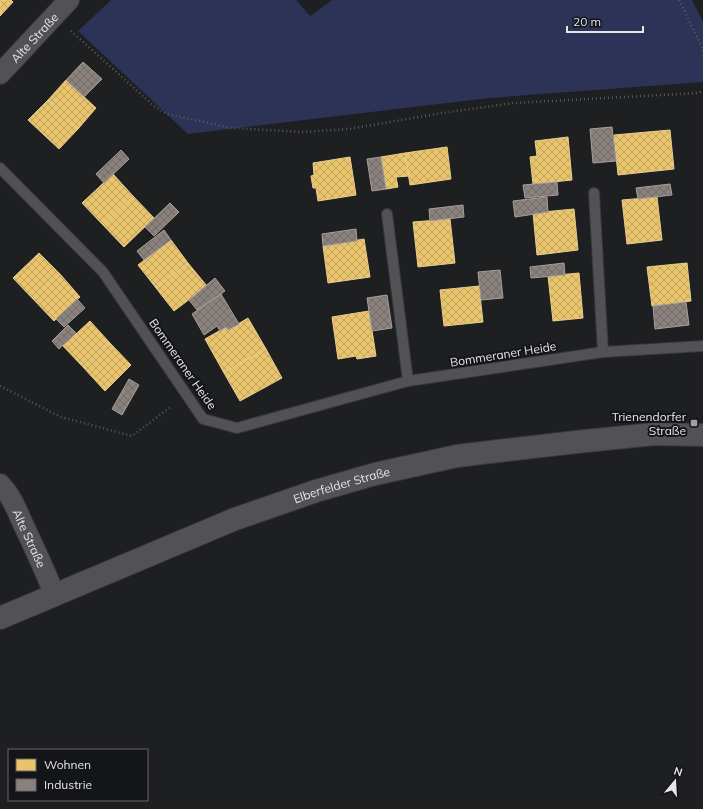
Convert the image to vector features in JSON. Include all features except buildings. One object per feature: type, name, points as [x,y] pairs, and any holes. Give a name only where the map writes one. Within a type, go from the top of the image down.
[{"type":"main road","name":"Elberfelder Straße","points":[[0,618],[235,519],[316,491],[375,474],[456,456],[514,449],[654,434],[703,435]]},
{"type":"street","name":"Alte Straße","points":[[0,74],[69,0]]},
{"type":"street","name":"Alte Straße","points":[[0,484],[6,490],[45,569],[54,594]]},
{"type":"lane","name":"Bommeraner Heide","points":[[0,168],[103,272],[203,419],[237,428],[408,381],[603,352],[703,346]]},
{"type":"lane","points":[[594,193],[603,352]]},
{"type":"lane","points":[[388,214],[408,381]]},
{"type":"path","points":[[679,0],[702,47],[703,55]]},
{"type":"path","points":[[55,15],[154,106],[167,114],[232,128],[302,132],[348,129],[514,102],[698,93],[703,91]]},
{"type":"path","points":[[0,386],[61,416],[132,436],[187,395]]},
{"type":"shaded area","points":[[111,0],[296,0],[310,16],[332,0],[692,0],[703,22],[703,82],[489,98],[188,134],[78,31]]},
{"type":"place","name":"Trienendorfer Straße","points":[[694,423]]}]
